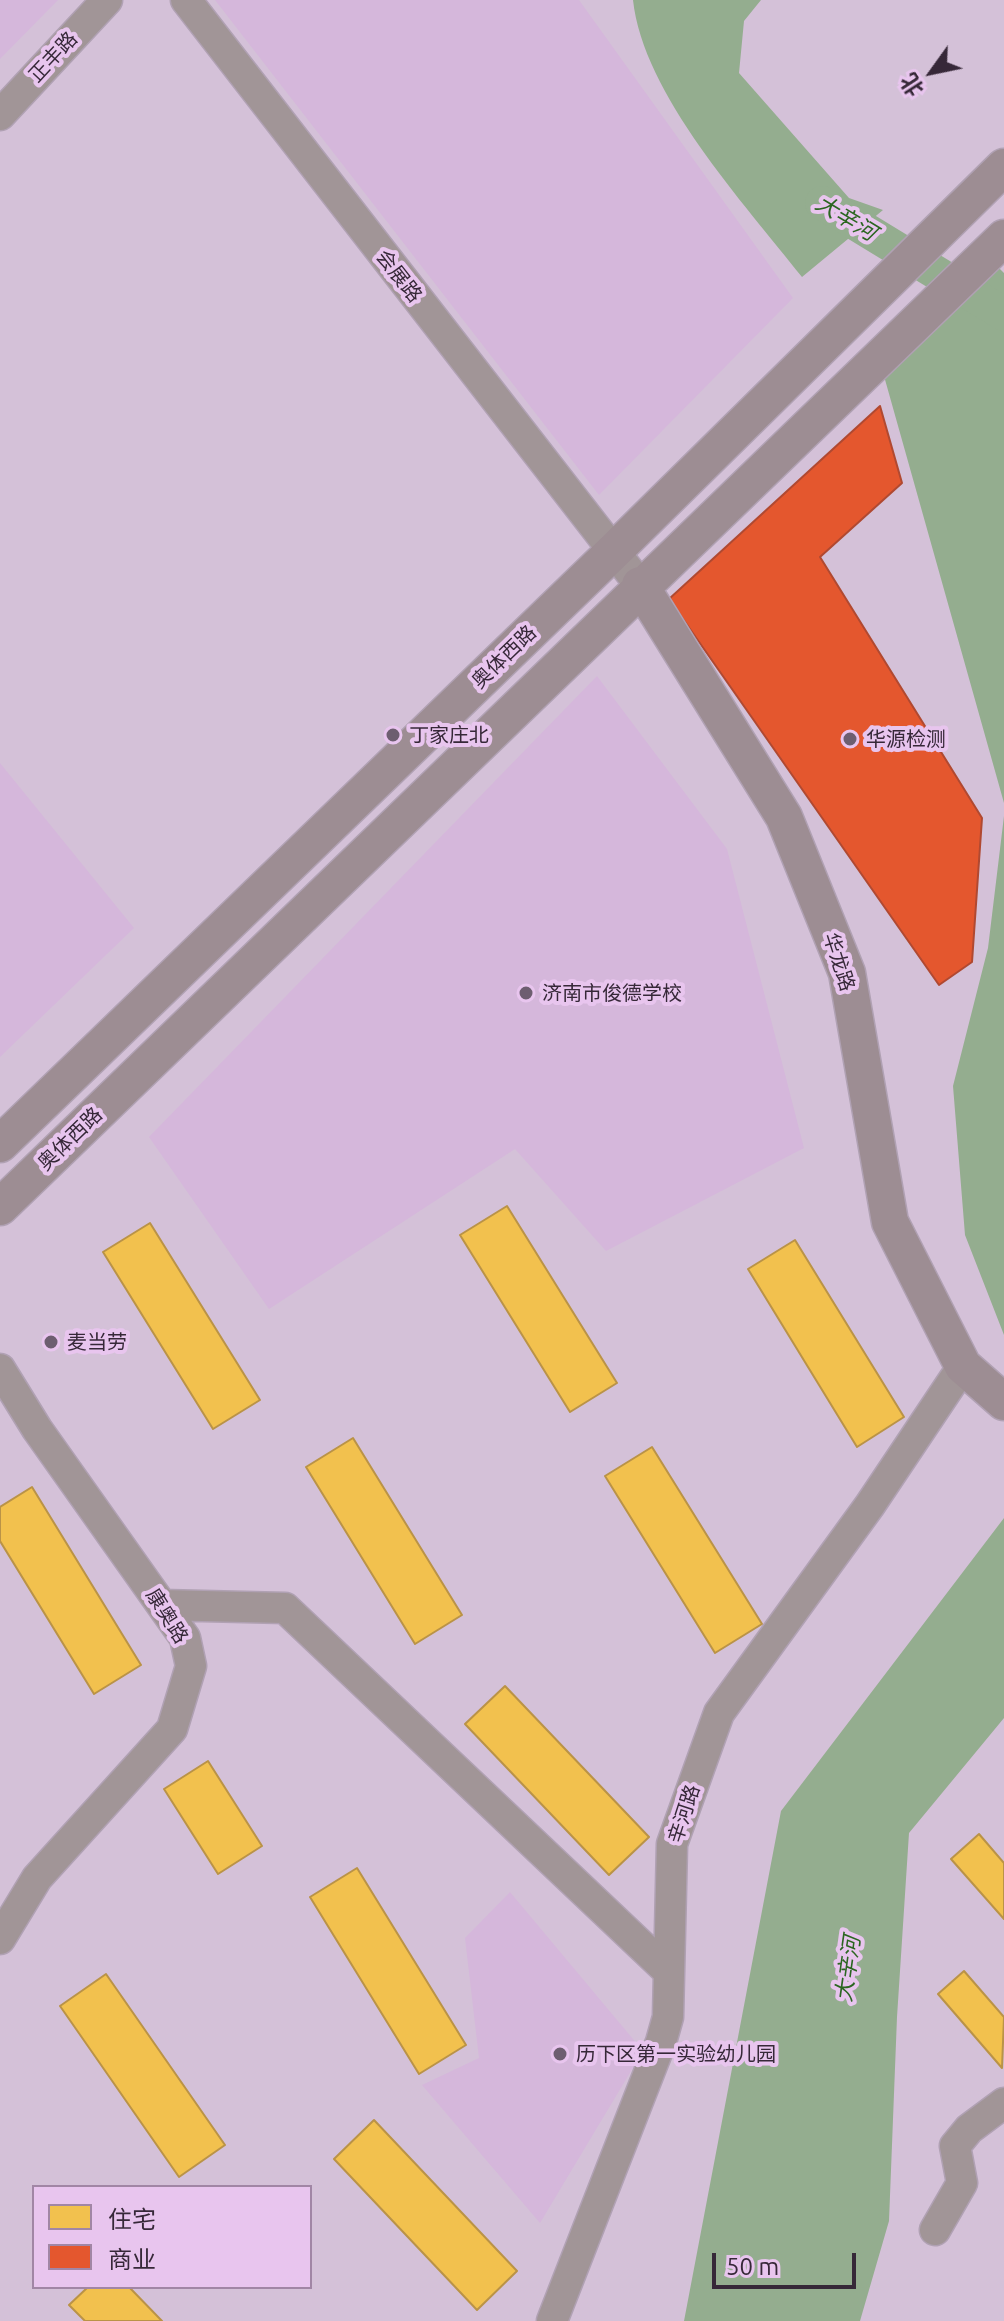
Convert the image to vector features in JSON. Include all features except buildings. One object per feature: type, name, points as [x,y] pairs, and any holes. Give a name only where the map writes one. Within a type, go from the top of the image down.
[{"type":"main road","name":"奥体西路","points":[[0,1144],[613,552],[1004,167]]},
{"type":"main road","name":"奥体西路","points":[[0,1207],[640,585],[995,246]]},
{"type":"main road","name":"华龙路","points":[[640,585],[784,817],[847,973],[890,1222],[963,1366]]},
{"type":"main road","points":[[963,1366],[1004,1402]]},
{"type":"street","name":"正丰路","points":[[0,115],[107,0]]},
{"type":"street","name":"会展路","points":[[186,0],[613,552]]},
{"type":"street","points":[[613,552],[640,585]]},
{"type":"street","name":"辛河路","points":[[552,2321],[668,2017],[672,1844],[719,1713],[870,1505],[963,1366]]},
{"type":"street","name":"康奥路","points":[[0,1369],[37,1429],[185,1638],[191,1666],[172,1729],[37,1878],[0,1939]]},
{"type":"street","points":[[162,1605],[285,1608],[667,1970]]},
{"type":"street","points":[[935,2230],[962,2183],[955,2146],[969,2129],[1004,2103]]},
{"type":"shaded area","points":[[0,0],[58,0],[0,59]]},
{"type":"shaded area","points":[[215,0],[579,0],[793,298],[599,495]]},
{"type":"shaded area","name":"济南市俊德学校","points":[[597,676],[727,849],[804,1148],[606,1251],[515,1149],[269,1309],[149,1137]]},
{"type":"shaded area","points":[[0,763],[134,928],[0,1057]]},
{"type":"shaded area","name":"历下区第一实验幼儿园","points":[[510,1892],[643,2051],[540,2223],[422,2085],[479,2058],[465,1938]]},
{"type":"water","points":[[633,0],[761,0],[744,21],[739,73],[849,198],[883,210],[802,277],[726,182],[676,109],[655,73],[641,36]]},
{"type":"water","points":[[997,266],[1004,273],[1004,803],[884,376]]},
{"type":"water","points":[[1004,816],[1004,1335],[965,1235],[953,1086],[988,948]]},
{"type":"water","points":[[1004,1518],[1004,1718],[909,1833],[897,2017],[889,2221],[860,2321],[684,2321],[781,1811]]},
{"type":"waterway","name":"大辛河","points":[[822,203],[1004,314]]},
{"type":"place","name":"丁家庄北","points":[[393,735]]},
{"type":"place","name":"华源检测","points":[[850,739]]},
{"type":"place","name":"济南市俊德学校","points":[[526,993]]},
{"type":"place","name":"麦当劳","points":[[51,1342]]},
{"type":"place","name":"历下区第一实验幼儿园","points":[[560,2054]]}]
